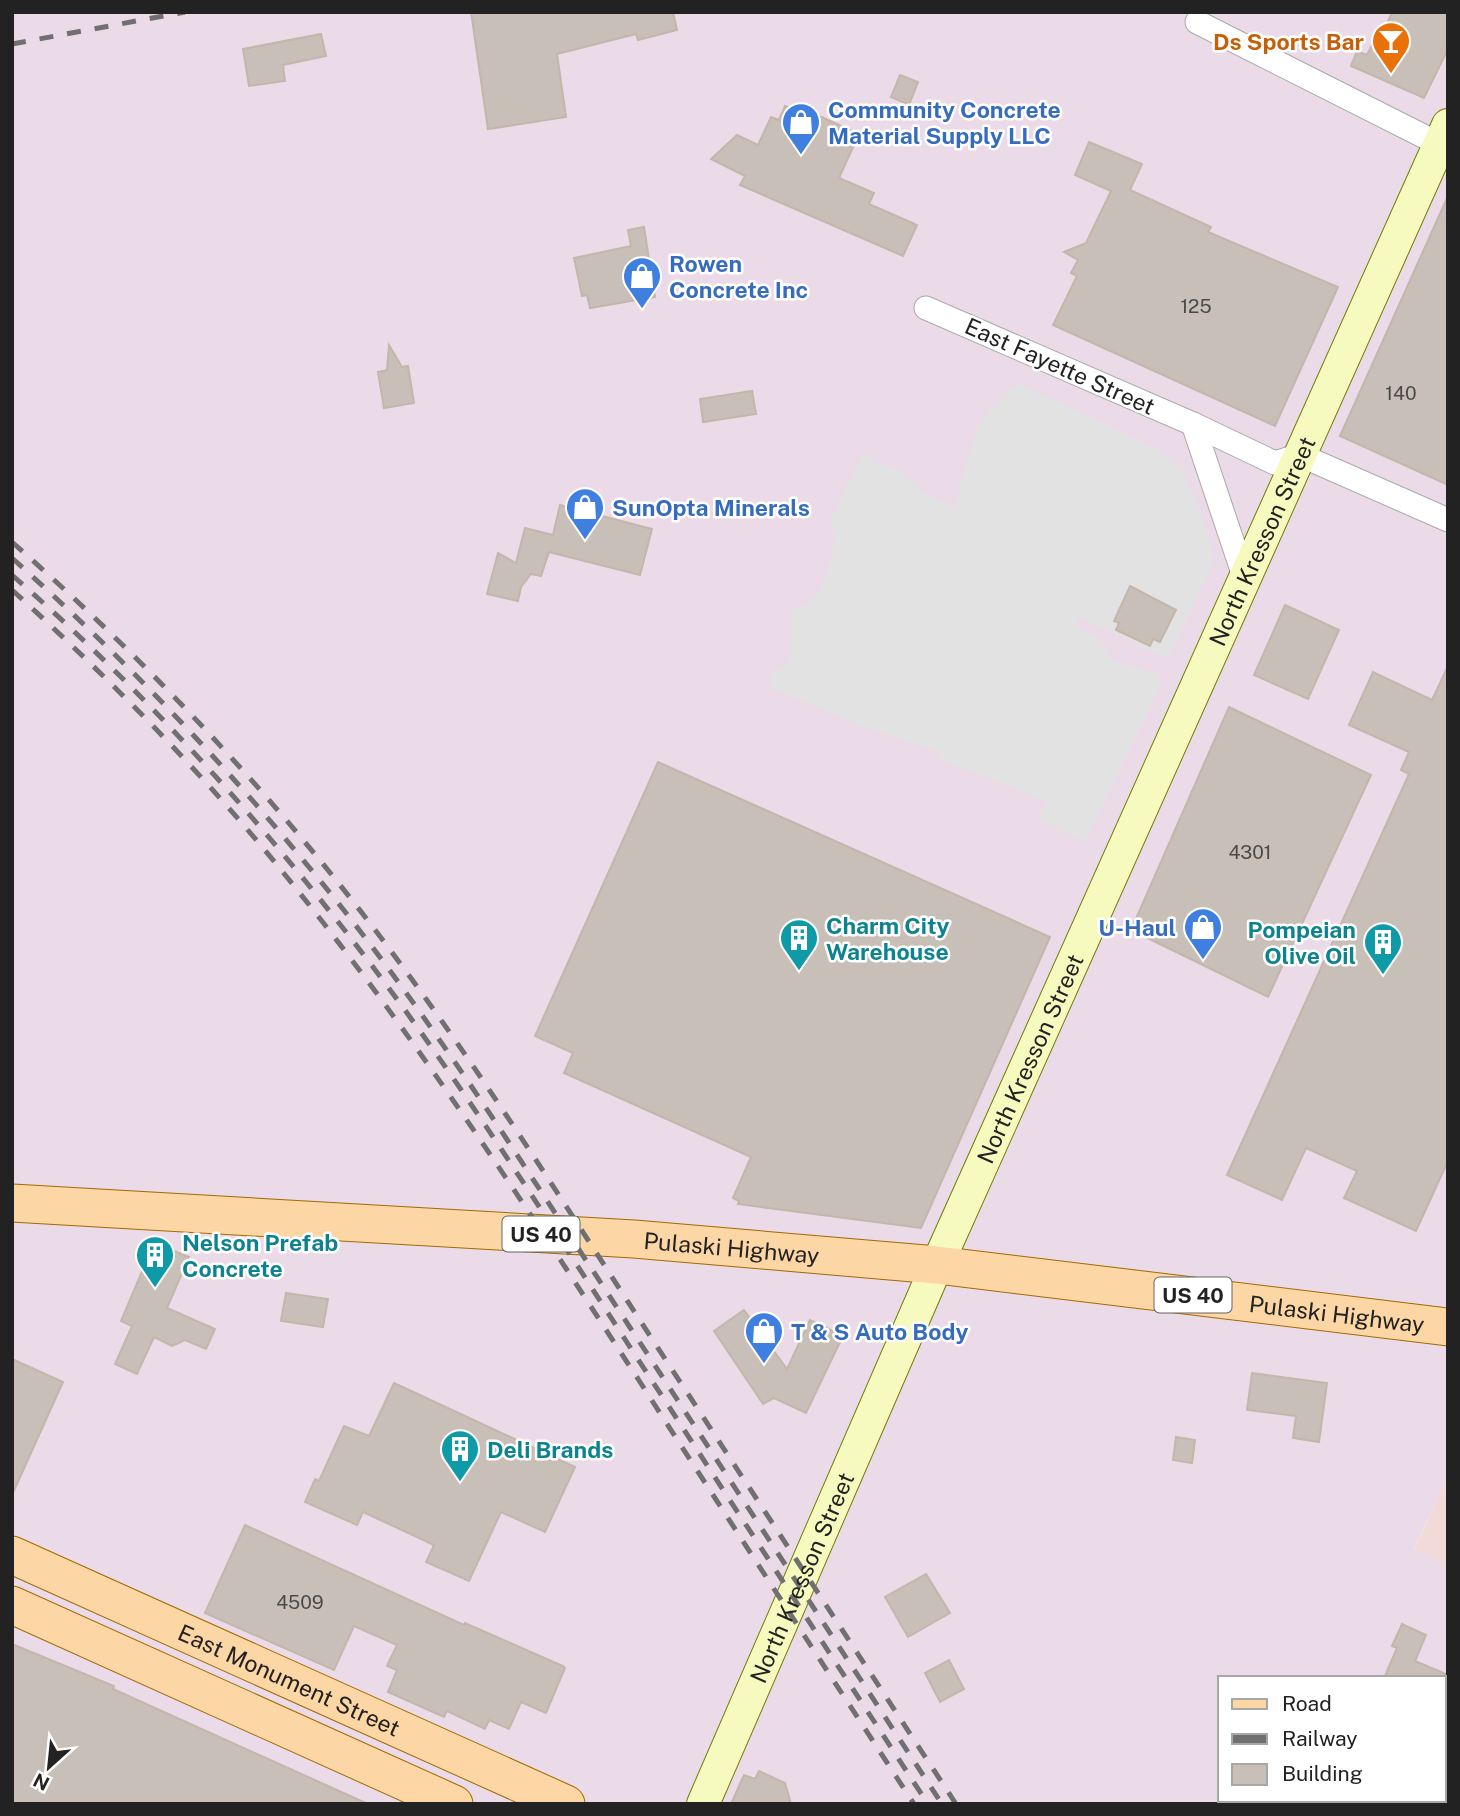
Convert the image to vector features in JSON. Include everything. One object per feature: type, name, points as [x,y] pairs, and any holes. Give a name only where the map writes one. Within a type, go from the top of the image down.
[{"type":"main road","name":"Pulaski Highway","points":[[12,1203],[634,1240],[937,1265],[1328,1310],[1448,1327]]},
{"type":"main road","name":"East Monument Street","points":[[12,1555],[566,1804]]},
{"type":"main road","name":"East Monument Street","points":[[12,1605],[454,1804]]},
{"type":"street","points":[[1197,22],[1443,134]]},
{"type":"street","name":"North Kresson Street","points":[[703,1804],[937,1265],[1443,134]]},
{"type":"street","name":"East Fayette Street","points":[[926,308],[1275,463],[1300,455]]},
{"type":"street","points":[[1193,425],[1245,579]]},
{"type":"street","points":[[1300,455],[1448,520]]},
{"type":"shaded area","points":[[12,12],[1448,12],[1448,1476],[1414,1549],[1448,1565],[1448,1804],[12,1804]]},
{"type":"shaded area","points":[[1020,384],[1155,448],[1185,471],[1187,484],[1195,498],[1214,553],[1212,566],[1168,659],[1078,616],[1075,625],[1099,639],[1109,657],[1122,664],[1158,674],[1161,686],[1085,842],[1037,819],[1047,801],[946,762],[939,758],[937,751],[864,727],[777,690],[770,684],[769,679],[789,661],[792,654],[789,647],[793,632],[791,614],[813,598],[821,587],[833,554],[835,540],[831,519],[861,457],[864,454],[879,464],[902,472],[927,494],[957,508],[958,493],[977,429],[991,408],[1010,388]],"holes":[[[1130,587],[1175,610],[1160,642],[1153,639],[1150,646],[1116,630],[1119,623],[1114,620]]]},
{"type":"shaded area","points":[[1448,1476],[1448,1565],[1414,1550]]},
{"type":"building","points":[[471,12],[673,12],[677,30],[638,40],[636,34],[557,54],[566,117],[488,129]]},
{"type":"building","points":[[1392,12],[1448,12],[1448,49],[1424,98],[1351,66],[1357,51],[1367,55],[1373,43],[1378,45]]},
{"type":"building","points":[[321,34],[326,56],[283,65],[285,81],[249,86],[243,49]]},
{"type":"building","points":[[900,75],[918,82],[909,105],[891,97]]},
{"type":"building","name":"Community Concrete Material Supply LLC","points":[[785,106],[800,113],[802,108],[859,134],[839,178],[874,193],[869,204],[917,225],[903,256],[740,185],[745,176],[711,159],[737,135],[758,145],[771,117],[779,120]]},
{"type":"building","points":[[1089,142],[1142,164],[1130,190],[1211,227],[1208,232],[1338,287],[1275,426],[1053,325],[1077,276],[1071,273],[1078,260],[1064,252],[1086,243],[1111,191],[1075,175]]},
{"type":"building","points":[[1448,196],[1448,485],[1340,436]]},
{"type":"building","points":[[644,227],[655,297],[590,308],[587,295],[582,296],[574,258],[631,246],[628,230]]},
{"type":"building","points":[[389,345],[402,367],[408,366],[414,403],[384,408],[378,372],[387,370]]},
{"type":"building","points":[[752,391],[756,414],[703,422],[700,399]]},
{"type":"building","name":"SunOpta Minerals","points":[[560,505],[652,529],[640,575],[549,552],[541,576],[531,574],[521,587],[518,601],[487,594],[498,553],[516,563],[525,528],[553,535]]},
{"type":"building","points":[[1130,586],[1176,610],[1160,642],[1153,639],[1150,646],[1116,630],[1119,623],[1114,621]]},
{"type":"building","points":[[1285,605],[1339,630],[1308,699],[1254,675]]},
{"type":"building","name":"Pompeian Olive Oil","points":[[1448,666],[1448,1161],[1416,1231],[1344,1198],[1357,1171],[1306,1148],[1282,1200],[1227,1175],[1409,774],[1401,770],[1409,752],[1349,725],[1373,672],[1432,700]]},
{"type":"building","points":[[1229,707],[1371,775],[1268,997],[1131,930]]},
{"type":"building","name":"Charm City Warehouse","points":[[658,762],[1050,937],[921,1228],[738,1204],[739,1201],[733,1198],[751,1157],[564,1073],[573,1053],[535,1036]]},
{"type":"building","points":[[154,1243],[189,1257],[167,1308],[215,1329],[206,1349],[185,1340],[172,1346],[154,1337],[137,1374],[115,1364],[132,1326],[121,1321]]},
{"type":"building","points":[[286,1293],[328,1299],[323,1327],[281,1321]]},
{"type":"building","points":[[744,1310],[787,1369],[810,1320],[843,1336],[806,1413],[774,1398],[763,1404],[714,1331]]},
{"type":"building","points":[[12,1359],[63,1382],[12,1495]]},
{"type":"building","points":[[1252,1373],[1327,1383],[1319,1442],[1293,1438],[1296,1416],[1247,1410]]},
{"type":"building","name":"Deli Brands","points":[[394,1383],[575,1467],[545,1532],[501,1512],[469,1581],[426,1562],[434,1545],[363,1512],[357,1525],[305,1502],[315,1479],[319,1481],[344,1426],[369,1436]]},
{"type":"building","points":[[1176,1437],[1195,1440],[1192,1463],[1173,1460]]},
{"type":"building","points":[[245,1525],[464,1625],[465,1623],[563,1666],[565,1668],[546,1713],[521,1702],[509,1729],[489,1720],[485,1729],[447,1711],[444,1717],[388,1692],[397,1670],[387,1666],[397,1645],[354,1626],[334,1670],[205,1613]]},
{"type":"building","points":[[926,1574],[950,1613],[908,1637],[885,1597]]},
{"type":"building","points":[[1402,1624],[1426,1635],[1415,1661],[1448,1675],[1448,1678],[1385,1676],[1397,1648],[1392,1646]]},
{"type":"building","points":[[12,1644],[114,1686],[113,1689],[368,1804],[12,1804]]},
{"type":"building","points":[[949,1660],[964,1689],[940,1702],[925,1673]]},
{"type":"building","points":[[759,1771],[785,1783],[791,1804],[731,1804],[744,1775],[755,1779]]},
{"type":"railway","points":[[12,44],[185,12]]},
{"type":"railway","points":[[12,542],[113,635],[209,733],[300,836],[385,943],[524,1142],[956,1804]]},
{"type":"railway","points":[[12,558],[127,666],[200,742],[303,860],[383,962],[434,1031],[506,1138],[942,1804]]},
{"type":"railway","points":[[12,575],[107,663],[197,756],[282,853],[363,954],[467,1098],[928,1804]]},
{"type":"railway","points":[[12,590],[120,692],[222,800],[286,876],[380,998],[470,1124],[556,1253],[914,1804]]},
{"type":"place","name":"Ds Sports Bar","points":[[1391,75]]},
{"type":"place","name":"Community Concrete Material Supply LLC","points":[[801,156]]},
{"type":"place","name":"Rowen Concrete Inc","points":[[642,310]]},
{"type":"place","name":"SunOpta Minerals","points":[[585,541]]},
{"type":"place","name":"U-Haul","points":[[1203,961]]},
{"type":"place","name":"Charm City Warehouse","points":[[799,972]]},
{"type":"place","name":"Pompeian Olive Oil","points":[[1383,976]]},
{"type":"place","name":"Nelson Prefab Concrete","points":[[155,1289]]},
{"type":"place","name":"T & S Auto Body","points":[[764,1365]]},
{"type":"place","name":"Deli Brands","points":[[460,1483]]}]
